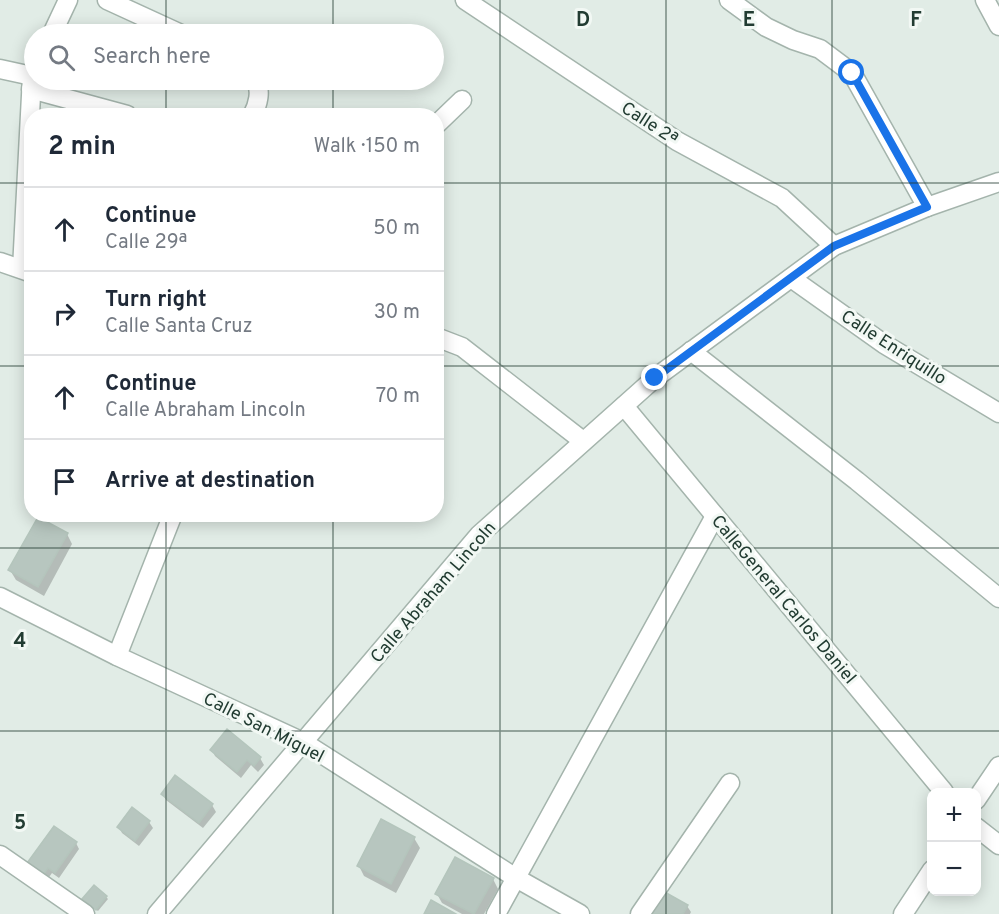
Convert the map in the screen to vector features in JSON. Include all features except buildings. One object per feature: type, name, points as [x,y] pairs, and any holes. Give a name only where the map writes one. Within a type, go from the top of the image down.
[{"type":"street","points":[[57,24],[68,0]]},
{"type":"street","points":[[107,0],[159,24]]},
{"type":"street","name":"Calle 2ª","points":[[465,0],[677,141],[782,198],[834,246]]},
{"type":"street","points":[[729,0],[766,27],[793,40],[820,49],[852,73],[927,207]]},
{"type":"street","points":[[985,0],[999,26]]},
{"type":"street","points":[[0,69],[24,76]]},
{"type":"street","points":[[32,108],[33,90]]},
{"type":"street","points":[[62,90],[109,108]]},
{"type":"street","points":[[256,108],[259,90]]},
{"type":"street","points":[[444,117],[462,100]]},
{"type":"street","name":"Calle Abraham Lincoln","points":[[158,914],[479,535],[655,378],[834,246],[927,207],[999,182]]},
{"type":"street","points":[[0,262],[24,270]]},
{"type":"street","name":"Calle Enriquillo","points":[[791,278],[884,344],[999,413]]},
{"type":"street","points":[[444,340],[462,347],[583,441]]},
{"type":"street","points":[[691,351],[857,481],[999,598]]},
{"type":"street","name":"CalleGeneral Carlos Daniel","points":[[624,406],[941,788]]},
{"type":"street","points":[[496,914],[715,516]]},
{"type":"street","points":[[117,656],[170,522]]},
{"type":"street","name":"Calle San Miguel","points":[[0,597],[117,656],[303,742],[516,878],[580,914]]},
{"type":"street","points":[[981,793],[999,766]]},
{"type":"street","points":[[640,914],[730,783]]},
{"type":"street","points":[[981,831],[999,845]]},
{"type":"street","points":[[0,855],[86,914]]},
{"type":"street","points":[[903,914],[927,878]]},
{"type":"route","points":[[655,378],[834,246],[927,207],[852,73]]}]
